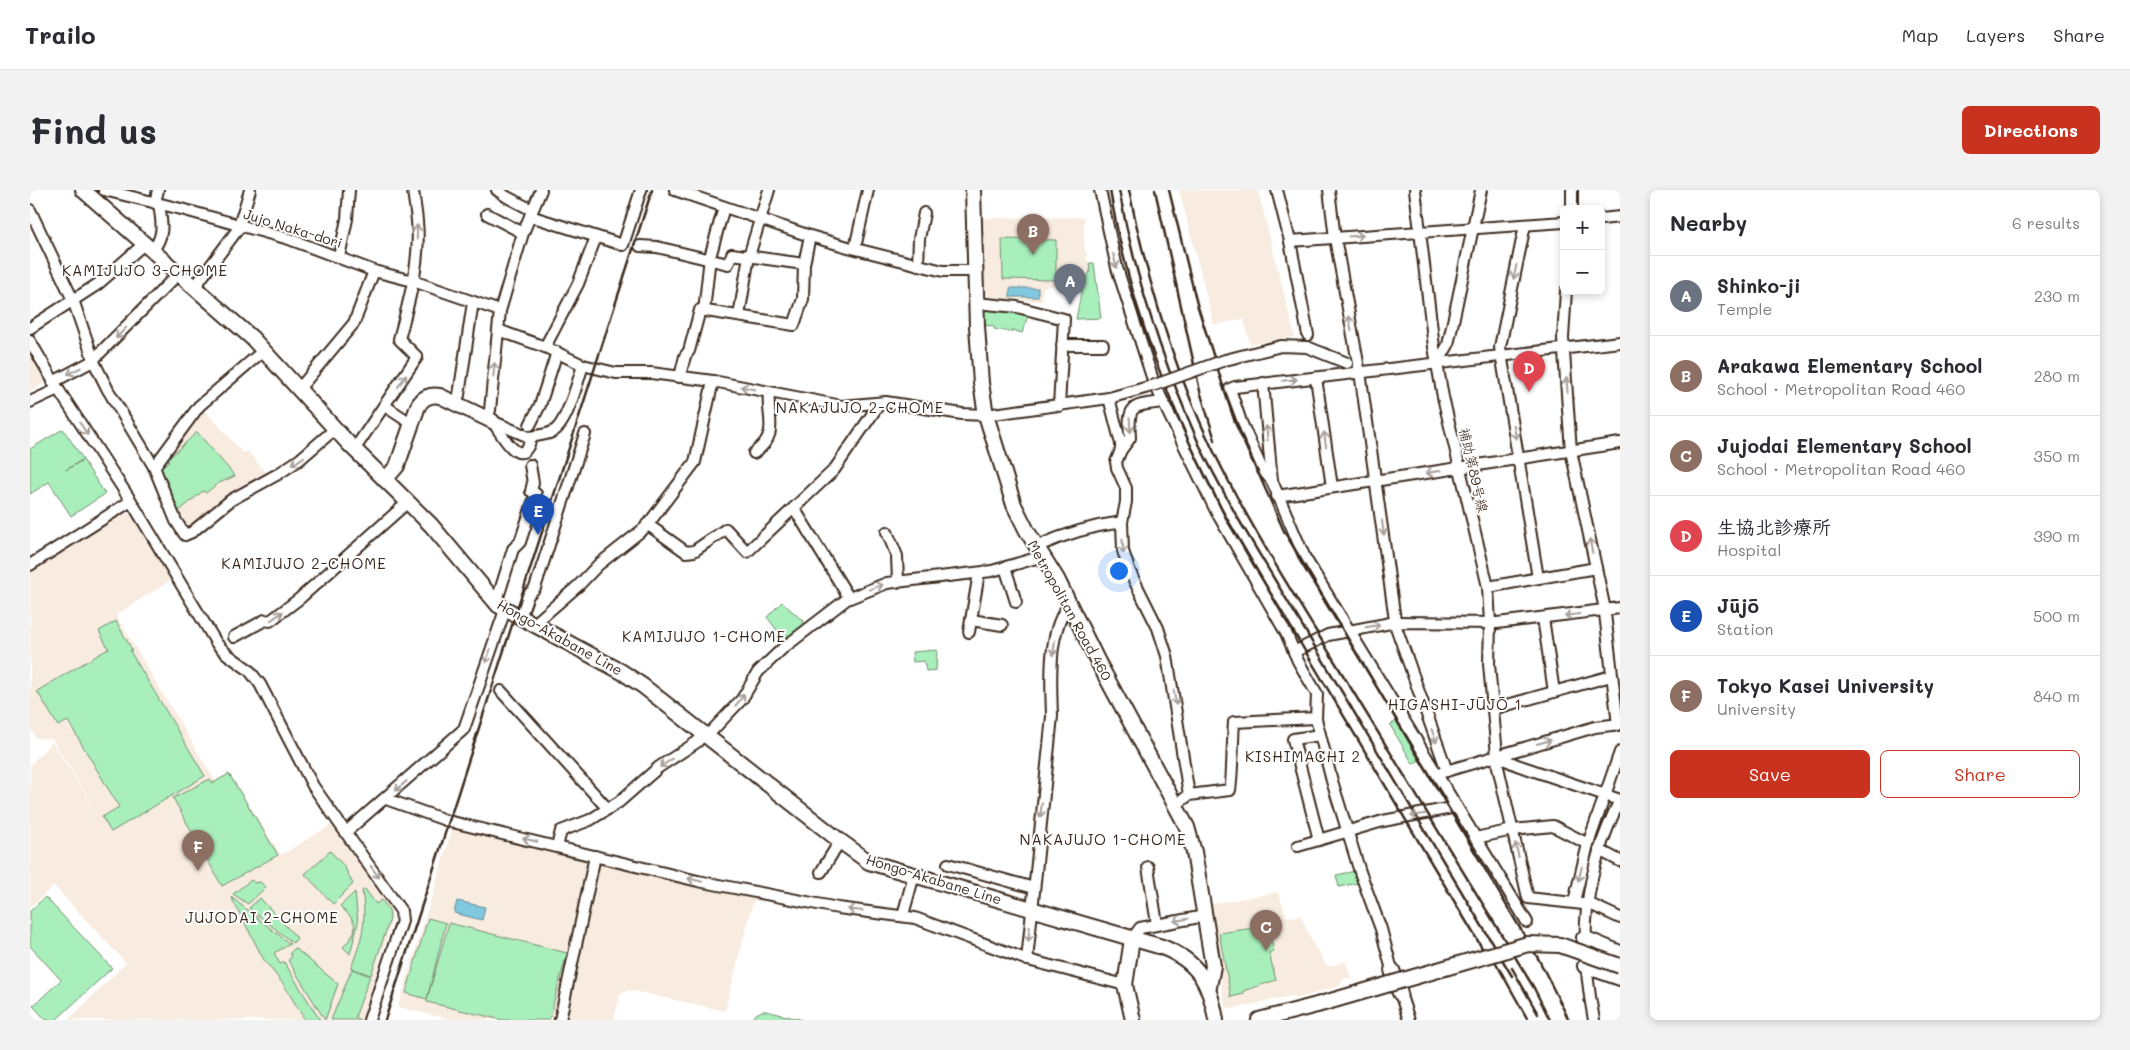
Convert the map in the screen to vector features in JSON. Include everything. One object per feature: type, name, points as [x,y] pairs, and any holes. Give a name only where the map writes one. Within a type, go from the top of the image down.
[{"type":"main road","name":"Hongo-Akabane Line","points":[[85,190],[264,350],[354,450],[439,535],[494,602],[505,610],[633,678],[840,841],[870,862],[1132,939],[1176,954],[1194,968],[1208,987],[1216,1020]]},
{"type":"main road","name":"Metropolitan Road 460","points":[[972,190],[978,357],[986,415],[1014,505],[1070,604],[1097,660],[1176,805],[1191,839],[1214,966],[1208,987]]},
{"type":"main road","points":[[385,480],[398,466],[421,401],[428,396],[440,396],[489,420]]},
{"type":"main road","points":[[1584,938],[1620,953]]},
{"type":"main road","points":[[1132,939],[1125,984],[1133,1020]]},
{"type":"main road","points":[[1318,1006],[1528,944],[1564,946],[1620,966]]},
{"type":"main road","points":[[1585,966],[1620,978]]},
{"type":"main road","points":[[1258,1020],[1398,989],[1392,970]]},
{"type":"street","name":"Jujo Naka-dori","points":[[104,190],[289,239],[374,270],[500,311]]},
{"type":"street","points":[[30,328],[98,284],[148,247],[159,242],[163,227],[157,203],[158,190]]},
{"type":"street","points":[[194,288],[239,226],[250,190]]},
{"type":"street","points":[[339,257],[347,219],[349,190]]},
{"type":"street","points":[[354,450],[417,357],[399,339],[413,282],[418,234],[413,190]]},
{"type":"street","points":[[497,190],[531,213],[623,245],[641,190]]},
{"type":"street","points":[[489,420],[500,311],[523,233],[540,190]]},
{"type":"street","points":[[739,316],[749,256],[769,190]]},
{"type":"street","points":[[855,248],[868,190]]},
{"type":"street","points":[[1100,190],[1117,268],[1152,377],[1216,511],[1286,633],[1317,694],[1316,718],[1320,735],[1347,833],[1374,907],[1392,970]]},
{"type":"street","points":[[1277,190],[1290,241],[1308,335]]},
{"type":"street","points":[[1329,190],[1335,238],[1376,480],[1396,622],[1401,642],[1442,773],[1457,807],[1528,922]]},
{"type":"street","name":"補助第89号線","points":[[1415,190],[1434,347],[1443,397],[1488,587],[1490,624],[1489,664],[1497,756],[1512,830],[1528,898],[1574,902]]},
{"type":"street","points":[[1438,363],[1448,345],[1481,190]]},
{"type":"street","points":[[1572,190],[1572,205]]},
{"type":"street","points":[[679,191],[810,236],[943,271],[975,271]]},
{"type":"street","points":[[704,311],[710,259],[724,207]]},
{"type":"street","points":[[30,210],[73,300],[94,359],[108,390],[154,467],[176,521],[185,535],[192,532],[231,500],[278,474],[311,451],[335,429]]},
{"type":"street","points":[[918,265],[919,239],[924,213]]},
{"type":"street","points":[[487,214],[523,233]]},
{"type":"street","points":[[1605,219],[1620,218]]},
{"type":"street","points":[[1290,241],[1560,222]]},
{"type":"street","points":[[1525,225],[1500,346],[1500,356],[1520,458],[1538,578]]},
{"type":"street","points":[[680,377],[700,310],[794,325],[803,299],[804,264],[810,236]]},
{"type":"street","points":[[546,346],[578,284],[596,237]]},
{"type":"street","points":[[640,246],[657,247],[728,264],[732,254],[804,264]]},
{"type":"street","points":[[299,389],[354,324],[374,270]]},
{"type":"street","points":[[30,402],[94,359],[178,274]]},
{"type":"street","points":[[1442,773],[1595,727],[1619,724],[1611,676],[1604,610],[1572,450],[1564,348],[1566,295]]},
{"type":"street","points":[[455,403],[459,395],[473,302]]},
{"type":"street","points":[[976,303],[1017,307],[1064,318],[1059,406]]},
{"type":"street","points":[[498,330],[546,346],[583,365],[616,372],[651,373],[680,377],[842,406],[892,402],[936,411],[986,415],[1109,398],[1152,386],[1225,360],[1281,346],[1307,348],[1347,363],[1359,371]]},
{"type":"street","points":[[30,341],[55,385],[131,501],[218,644],[227,654],[248,670],[260,684],[313,786],[401,911],[402,921],[369,1020]]},
{"type":"street","points":[[1272,481],[1262,468],[1255,453],[1241,422],[1230,389],[1359,371],[1620,342]]},
{"type":"street","points":[[1062,345],[1103,345]]},
{"type":"street","points":[[154,467],[200,406],[264,350]]},
{"type":"street","points":[[530,426],[540,405],[557,352]]},
{"type":"street","points":[[489,420],[529,437],[553,432],[558,428],[566,415],[583,365]]},
{"type":"street","points":[[1316,378],[1332,487]]},
{"type":"street","points":[[533,625],[579,585],[598,565],[647,524],[695,462],[713,382]]},
{"type":"street","points":[[1263,383],[1272,481],[1305,558],[1348,630],[1442,773]]},
{"type":"street","points":[[754,453],[766,444],[770,430],[769,392]]},
{"type":"street","points":[[1109,398],[1121,450]]},
{"type":"street","points":[[1163,402],[1139,405],[1132,410],[1129,416],[1130,438],[1121,450],[1116,462],[1126,488],[1126,502],[1122,522],[1125,561],[1158,628],[1171,670],[1189,795]]},
{"type":"street","points":[[647,524],[686,552],[694,551],[726,529],[747,552],[834,470],[880,403]]},
{"type":"street","points":[[385,406],[412,424]]},
{"type":"street","points":[[489,420],[498,427],[507,445],[515,450],[525,452],[530,443],[529,437]]},
{"type":"street","points":[[520,618],[528,595],[535,588],[585,434]]},
{"type":"street","points":[[1277,496],[1620,443]]},
{"type":"street","points":[[499,594],[513,549],[520,542],[536,494],[531,491],[533,484],[530,465]]},
{"type":"street","points":[[30,565],[131,501]]},
{"type":"street","points":[[234,637],[266,620],[270,621],[300,599],[408,502]]},
{"type":"street","points":[[794,508],[849,598]]},
{"type":"street","points":[[557,847],[561,831],[590,820],[608,809],[660,767],[706,735],[742,699],[758,672],[782,650],[849,598],[887,583],[930,580],[1005,567],[1081,530],[1122,522]]},
{"type":"street","points":[[887,532],[896,556],[898,581]]},
{"type":"street","points":[[1005,567],[1016,602]]},
{"type":"street","points":[[1488,587],[1596,568]]},
{"type":"street","points":[[969,632],[979,573]]},
{"type":"street","points":[[1027,960],[1052,716],[1052,679],[1056,630],[1063,611],[1070,604]]},
{"type":"street","points":[[1294,652],[1328,635],[1396,622],[1490,624],[1620,608]]},
{"type":"street","points":[[346,832],[464,729],[505,610]]},
{"type":"street","points":[[1543,618],[1554,692]]},
{"type":"street","points":[[971,620],[1002,625]]},
{"type":"street","points":[[1493,709],[1611,676]]},
{"type":"street","points":[[501,691],[608,809]]},
{"type":"street","points":[[1176,805],[1189,795],[1230,790],[1232,786],[1230,772],[1234,722],[1316,718]]},
{"type":"street","points":[[1319,840],[1293,739],[1320,735]]},
{"type":"street","points":[[1620,752],[1588,844],[1574,902],[1587,904],[1620,918]]},
{"type":"street","points":[[1497,756],[1517,766],[1620,800],[1599,850],[1587,904],[1584,938],[1585,966],[1594,1020]]},
{"type":"street","points":[[386,799],[448,821],[769,896],[838,908],[903,915],[1027,960],[1125,984]]},
{"type":"street","points":[[1298,846],[1401,818],[1457,807]]},
{"type":"street","points":[[1475,838],[1512,830],[1553,826],[1588,844]]},
{"type":"street","points":[[821,872],[840,841]]},
{"type":"street","points":[[1599,850],[1620,861]]},
{"type":"street","points":[[560,1020],[595,856]]},
{"type":"street","points":[[948,864],[1034,888]]},
{"type":"street","points":[[1148,867],[1157,924]]},
{"type":"street","points":[[903,915],[914,876]]},
{"type":"street","points":[[1132,939],[1140,928],[1205,916]]},
{"type":"street","points":[[1398,989],[1409,1020]]},
{"type":"shaded area","points":[[1179,190],[1258,190],[1295,337],[1250,344],[1244,319],[1214,325]]},
{"type":"shaded area","points":[[1084,217],[1084,243],[1089,267],[1083,286],[1043,286],[1042,301],[984,301],[981,299],[978,218]]},
{"type":"shaded area","points":[[30,348],[46,376],[46,383],[30,391]]},
{"type":"shaded area","points":[[203,408],[243,453],[248,451],[267,474],[267,477],[190,530],[185,530],[156,466]]},
{"type":"shaded area","points":[[124,512],[133,515],[173,579],[116,615],[215,781],[229,773],[281,855],[333,824],[392,910],[392,920],[362,1020],[68,1020],[126,963],[54,886],[30,907],[30,765],[52,742],[102,820],[52,739],[36,738],[30,728],[30,572]]},
{"type":"shaded area","points":[[453,827],[588,860],[582,884],[582,903],[554,1020],[453,1020],[398,1007]]},
{"type":"shaded area","points":[[603,864],[760,897],[753,902],[725,1011],[629,990],[620,994],[614,1020],[566,1020],[594,890],[591,888],[596,867]]},
{"type":"shaded area","points":[[1278,892],[1287,917],[1301,916],[1312,942],[1328,967],[1345,961],[1351,977],[1341,980],[1342,985],[1296,999],[1291,996],[1232,1009],[1225,1006],[1207,905]]},
{"type":"green space","points":[[1002,239],[1056,240],[1056,280],[1003,279]]},
{"type":"green space","points":[[1089,263],[1094,263],[1101,318],[1076,319],[1082,288],[1090,271]]},
{"type":"green space","points":[[982,305],[1029,313],[1022,333],[1012,330],[1011,332],[994,329],[994,326],[982,325]]},
{"type":"green space","points":[[63,429],[83,459],[66,470],[83,460],[105,494],[71,516],[49,482],[30,494],[30,449]]},
{"type":"green space","points":[[197,432],[235,476],[217,484],[206,493],[203,491],[178,512],[172,502],[158,466],[169,462],[168,459]]},
{"type":"green space","points":[[782,602],[804,622],[803,627],[785,641],[767,617]]},
{"type":"green space","points":[[116,621],[132,650],[130,651],[205,776],[111,832],[102,817],[119,807],[68,721],[58,726],[37,691],[109,650],[99,631]]},
{"type":"green space","points":[[937,650],[936,670],[926,671],[924,661],[913,662],[912,652]]},
{"type":"green space","points":[[1398,720],[1421,759],[1413,764],[1390,725]]},
{"type":"green space","points":[[229,774],[278,855],[222,886],[173,798],[210,779],[213,783]]},
{"type":"green space","points":[[330,851],[344,866],[353,884],[333,904],[305,874]]},
{"type":"green space","points":[[1356,871],[1358,883],[1339,887],[1336,875]]},
{"type":"green space","points":[[251,880],[255,883],[260,882],[266,887],[248,904],[233,894]]},
{"type":"green space","points":[[365,889],[376,904],[382,900],[389,910],[390,919],[371,975],[351,968],[364,921],[362,891]]},
{"type":"green space","points":[[355,892],[358,923],[350,954],[343,947],[353,935],[355,926],[340,906]]},
{"type":"green space","points":[[45,897],[112,968],[56,1020],[46,1020],[33,1006],[61,980],[30,946],[30,911]]},
{"type":"green space","points":[[231,897],[290,944],[274,953],[280,964],[284,962],[320,1020],[305,1020],[284,985],[264,960]]},
{"type":"green space","points":[[260,898],[297,938],[293,943],[249,908]]},
{"type":"green space","points":[[428,918],[446,923],[427,999],[406,993]]},
{"type":"green space","points":[[449,923],[567,953],[549,1020],[502,1020],[427,1002]]},
{"type":"green space","points":[[1268,926],[1274,951],[1269,953],[1276,980],[1243,991],[1244,994],[1231,997],[1219,933]]},
{"type":"green space","points":[[295,948],[338,984],[325,1020],[288,960],[292,957],[290,953]]},
{"type":"green space","points":[[352,969],[370,976],[355,1017],[360,1020],[331,1020]]},
{"type":"green space","points":[[762,1011],[766,1011],[803,1020],[751,1020]]},
{"type":"water","points":[[1010,288],[1038,288],[1038,297],[1010,297]]},
{"type":"water","points":[[457,901],[485,907],[482,920],[454,913]]},
{"type":"railway","points":[[385,1020],[652,190]]},
{"type":"railway","points":[[1110,190],[1118,234],[1141,319],[1171,401],[1207,481],[1227,520],[1491,963]]},
{"type":"railway","points":[[1119,190],[1133,255],[1162,351],[1199,444],[1236,515],[1512,976]]},
{"type":"railway","points":[[1129,190],[1146,265],[1168,339],[1195,410],[1228,480],[1284,579],[1534,988],[1550,1020]]},
{"type":"railway","points":[[1155,190],[1200,391],[1215,440]]},
{"type":"railway","points":[[1169,190],[1197,304],[1223,386],[1241,434],[1284,531],[1539,960],[1569,1020]]},
{"type":"railway","points":[[1491,954],[1528,1020]]},
{"type":"railway","points":[[1512,968],[1538,1014]]},
{"type":"place","name":"Arakawa Elementary School","points":[[1033,255]]},
{"type":"place","name":"Shinko-ji","points":[[1070,305]]},
{"type":"place","name":"生協北診療所","points":[[1529,392]]},
{"type":"place","name":"Jūjō","points":[[538,535]]},
{"type":"place","name":"Tokyo Kasei University","points":[[198,871]]},
{"type":"place","name":"Jujodai Elementary School","points":[[1266,951]]},
{"type":"district","name":"KAMIJUJO 3-CHOME","points":[[145,270]]},
{"type":"district","name":"NAKAJUJO 2-CHOME","points":[[860,407]]},
{"type":"district","name":"KAMIJUJO 2-CHOME","points":[[304,563]]},
{"type":"district","name":"KAMIJUJO 1-CHOME","points":[[704,636]]},
{"type":"district","name":"HIGASHI-JŪJŌ 1","points":[[1455,704]]},
{"type":"district","name":"KISHIMACHI 2","points":[[1303,756]]},
{"type":"district","name":"NAKAJUJO 1-CHOME","points":[[1103,839]]},
{"type":"district","name":"JUJODAI 2-CHOME","points":[[262,917]]}]
